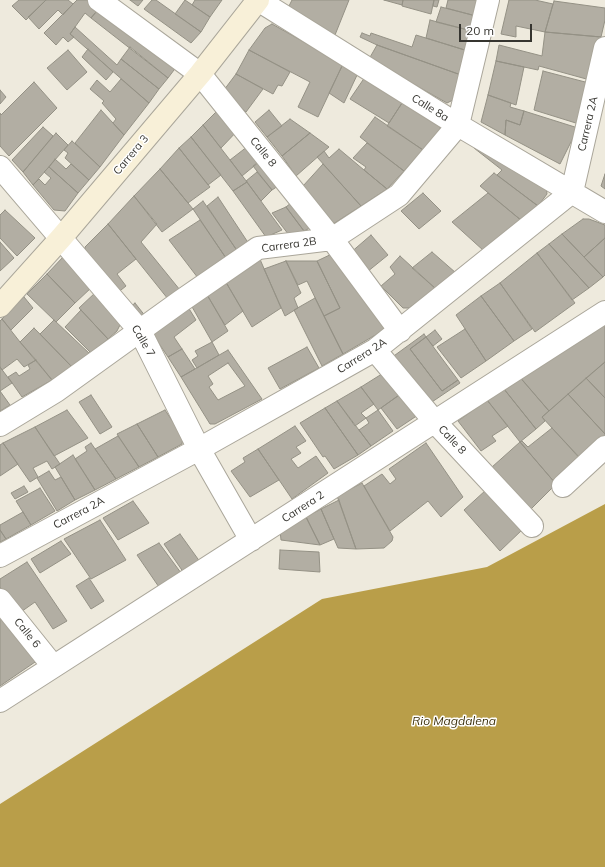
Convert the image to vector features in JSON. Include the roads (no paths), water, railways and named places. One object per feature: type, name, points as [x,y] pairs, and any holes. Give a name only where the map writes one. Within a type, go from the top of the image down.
[{"type":"street","name":"Calle 8","points":[[99,0],[200,74],[332,239],[400,331]]},
{"type":"street","name":"Carrera 3","points":[[0,306],[61,238],[200,74],[258,0]]},
{"type":"street","name":"Calle 8a","points":[[258,0],[458,125],[605,212]]},
{"type":"street","name":"Carrera 2B","points":[[0,425],[56,390],[140,332],[180,301],[258,248],[332,239],[399,195],[458,125],[488,0]]},
{"type":"street","name":"Carrera 2A","points":[[0,556],[199,449],[375,350],[572,192],[605,48]]},
{"type":"street","name":"Calle 7","points":[[0,167],[140,332],[199,449],[251,540]]},
{"type":"street","name":"Carrera 2","points":[[0,700],[605,312]]},
{"type":"street","name":"Calle 8","points":[[375,350],[435,422],[532,526]]},
{"type":"street","points":[[563,486],[605,447]]},
{"type":"street","name":"Calle 6","points":[[0,600],[53,666]]},
{"type":"water","name":"Rio Magdalena","points":[[605,504],[605,867],[0,867],[0,804],[322,599],[487,567]]}]
